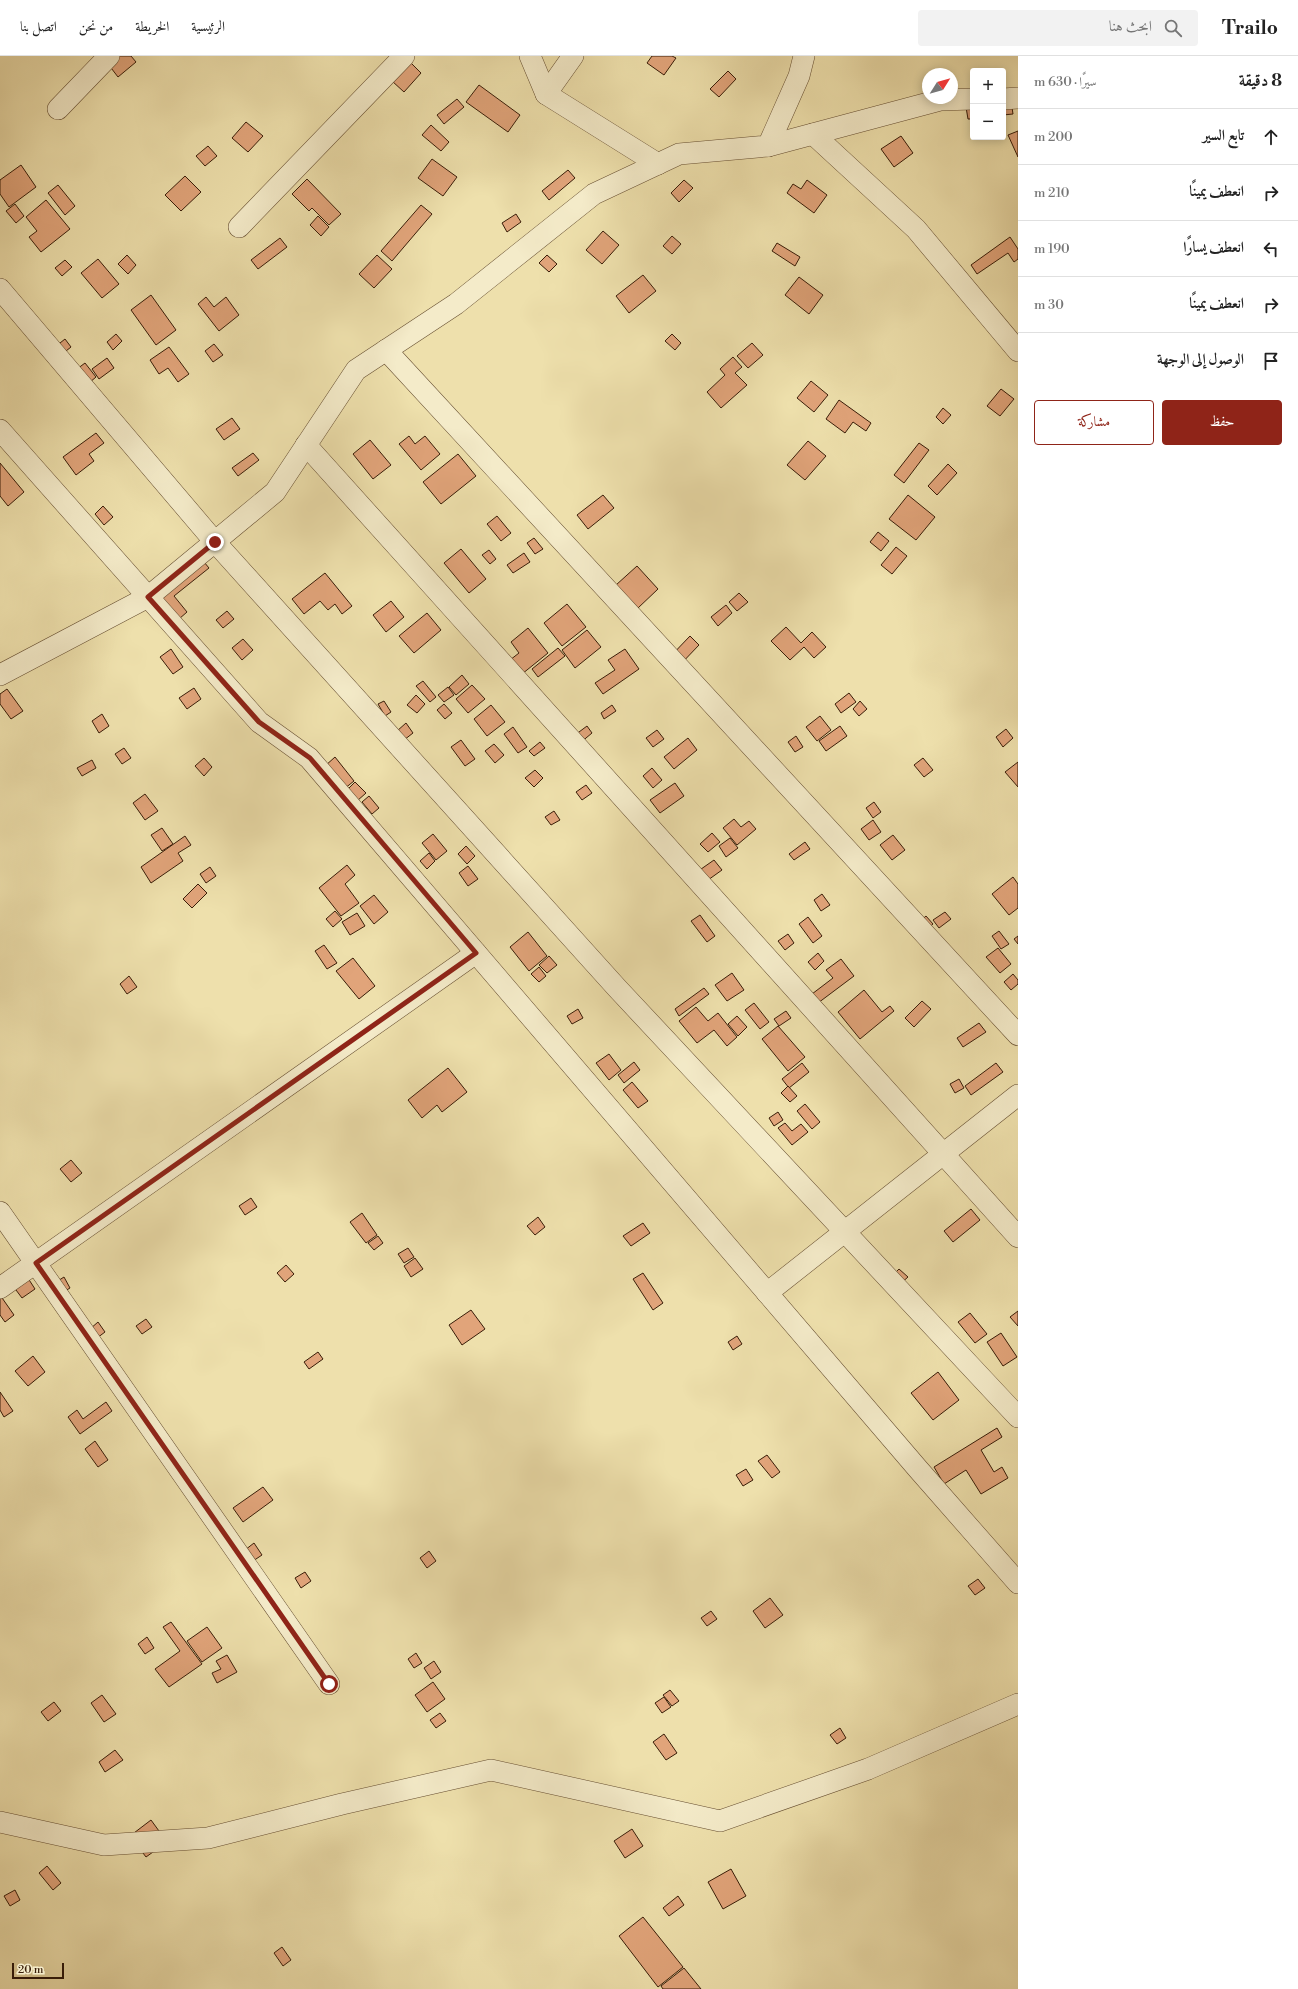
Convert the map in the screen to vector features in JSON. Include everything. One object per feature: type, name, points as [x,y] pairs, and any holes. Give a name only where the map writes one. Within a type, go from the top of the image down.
[{"type":"street","points":[[58,109],[109,56]]},
{"type":"street","points":[[239,227],[404,56]]},
{"type":"street","points":[[530,56],[546,94],[658,164]]},
{"type":"street","points":[[546,94],[573,56]]},
{"type":"street","points":[[768,146],[799,76],[804,56]]},
{"type":"street","points":[[1006,99],[1018,98]]},
{"type":"street","points":[[0,674],[148,597],[275,492],[356,370],[456,304],[594,194],[680,154],[768,146],[940,100],[970,99]]},
{"type":"street","points":[[813,134],[916,229],[1018,351]]},
{"type":"street","points":[[0,289],[215,542],[617,988],[1018,1417]]},
{"type":"street","points":[[386,350],[1018,1035]]},
{"type":"street","points":[[0,430],[259,722],[310,758],[767,1293],[1018,1583]]},
{"type":"street","points":[[306,445],[1018,1237]]},
{"type":"street","points":[[0,1288],[476,953]]},
{"type":"street","points":[[767,1293],[1018,1095]]},
{"type":"street","points":[[0,1212],[329,1684]]},
{"type":"street","points":[[0,1822],[104,1845],[208,1838],[342,1804],[491,1770],[720,1820],[868,1769],[1018,1704]]},
{"type":"building","points":[[109,56],[131,56],[136,62],[118,77],[105,60]]},
{"type":"building","points":[[652,56],[672,56],[676,58],[664,75],[647,63]]},
{"type":"building","points":[[410,62],[421,73],[404,92],[392,81]]},
{"type":"building","points":[[728,71],[736,79],[719,97],[710,89]]},
{"type":"building","points":[[479,85],[520,115],[508,132],[466,102]]},
{"type":"building","points":[[457,99],[464,107],[444,124],[437,115]]},
{"type":"building","points":[[1011,101],[1013,114],[1006,115],[1006,102]]},
{"type":"building","points":[[970,106],[970,119],[968,119],[966,107]]},
{"type":"building","points":[[246,122],[263,136],[248,152],[232,138]]},
{"type":"building","points":[[431,125],[449,142],[441,151],[422,135]]},
{"type":"building","points":[[1018,131],[1018,157],[1008,135]]},
{"type":"building","points":[[901,136],[913,153],[894,167],[881,149]]},
{"type":"building","points":[[208,146],[217,156],[205,166],[196,156]]},
{"type":"building","points":[[432,159],[457,177],[443,196],[418,178]]},
{"type":"building","points":[[21,165],[36,187],[9,207],[0,194],[0,180]]},
{"type":"building","points":[[568,170],[575,178],[549,200],[542,191]]},
{"type":"building","points":[[185,176],[201,192],[181,211],[165,195]]},
{"type":"building","points":[[307,179],[341,214],[329,225],[312,208],[309,211],[292,194]]},
{"type":"building","points":[[684,180],[693,188],[679,202],[671,193]]},
{"type":"building","points":[[807,180],[827,195],[814,213],[787,193],[793,184],[801,189]]},
{"type":"building","points":[[58,185],[75,206],[65,215],[48,193]]},
{"type":"building","points":[[46,200],[70,229],[41,252],[29,237],[37,231],[26,217]]},
{"type":"building","points":[[15,204],[24,216],[16,223],[6,211]]},
{"type":"building","points":[[421,205],[432,214],[392,261],[381,251]]},
{"type":"building","points":[[516,214],[521,222],[507,232],[502,223]]},
{"type":"building","points":[[318,216],[329,227],[321,236],[310,225]]},
{"type":"building","points":[[603,231],[619,245],[602,264],[586,250]]},
{"type":"building","points":[[672,236],[681,244],[672,254],[663,246]]},
{"type":"building","points":[[1010,237],[1018,249],[1018,259],[1014,262],[1008,253],[977,274],[971,265]]},
{"type":"building","points":[[280,238],[287,247],[258,269],[251,260]]},
{"type":"building","points":[[777,243],[800,257],[795,266],[772,251]]},
{"type":"building","points":[[127,255],[136,265],[128,274],[118,264]]},
{"type":"building","points":[[377,255],[392,269],[374,288],[359,274]]},
{"type":"building","points":[[547,255],[557,264],[549,272],[539,263]]},
{"type":"building","points":[[98,259],[119,284],[102,298],[81,273]]},
{"type":"building","points":[[65,260],[72,267],[62,276],[55,268]]},
{"type":"building","points":[[643,275],[656,291],[629,313],[616,296]]},
{"type":"building","points":[[799,277],[823,295],[809,314],[785,295]]},
{"type":"building","points":[[151,295],[176,330],[156,345],[131,310]]},
{"type":"building","points":[[206,297],[214,307],[226,297],[239,315],[219,331],[198,304]]},
{"type":"building","points":[[116,334],[122,341],[113,350],[107,342]]},
{"type":"building","points":[[672,334],[681,343],[675,350],[665,341]]},
{"type":"building","points":[[65,339],[71,347],[61,355],[55,347]]},
{"type":"building","points":[[752,343],[763,355],[748,368],[737,356]]},
{"type":"building","points":[[214,344],[223,355],[213,362],[205,351]]},
{"type":"building","points":[[169,347],[189,374],[178,382],[168,368],[159,374],[150,360]]},
{"type":"building","points":[[733,357],[742,367],[735,373],[747,385],[721,408],[707,392],[725,375],[720,369]]},
{"type":"building","points":[[107,358],[114,368],[99,379],[92,369]]},
{"type":"building","points":[[85,363],[96,377],[89,383],[77,369]]},
{"type":"building","points":[[811,381],[828,395],[814,412],[797,398]]},
{"type":"building","points":[[1001,389],[1014,399],[1000,416],[987,406]]},
{"type":"building","points":[[839,400],[871,423],[866,431],[853,422],[845,433],[826,419]]},
{"type":"building","points":[[943,408],[951,415],[943,424],[936,417]]},
{"type":"building","points":[[232,418],[240,429],[224,440],[216,429]]},
{"type":"building","points":[[96,433],[104,443],[89,454],[94,461],[76,475],[63,457]]},
{"type":"building","points":[[409,436],[415,444],[425,436],[440,454],[421,470],[399,444]]},
{"type":"building","points":[[370,440],[391,465],[373,479],[353,454]]},
{"type":"building","points":[[808,441],[826,456],[805,480],[787,465]]},
{"type":"building","points":[[919,443],[929,450],[904,483],[894,475]]},
{"type":"building","points":[[253,453],[259,460],[238,476],[232,468]]},
{"type":"building","points":[[458,454],[476,476],[441,504],[423,482]]},
{"type":"building","points":[[0,463],[24,492],[8,506],[0,496]]},
{"type":"building","points":[[948,464],[957,473],[937,495],[928,486]]},
{"type":"building","points":[[603,495],[614,508],[588,529],[577,515]]},
{"type":"building","points":[[908,495],[935,517],[916,540],[889,519]]},
{"type":"building","points":[[103,506],[113,517],[104,525],[95,514]]},
{"type":"building","points":[[497,516],[511,533],[501,541],[487,524]]},
{"type":"building","points":[[878,532],[889,541],[881,551],[870,542]]},
{"type":"building","points":[[534,538],[543,549],[535,554],[527,543]]},
{"type":"building","points":[[896,547],[907,556],[892,574],[881,565]]},
{"type":"building","points":[[461,549],[486,579],[469,593],[444,563]]},
{"type":"building","points":[[489,550],[496,559],[490,564],[482,555]]},
{"type":"building","points":[[524,553],[530,562],[513,573],[507,565]]},
{"type":"building","points":[[204,562],[209,568],[174,596],[187,612],[179,619],[161,596]]},
{"type":"building","points":[[637,566],[658,589],[638,608],[616,585]]},
{"type":"building","points":[[325,573],[352,606],[342,614],[335,604],[328,610],[320,601],[304,614],[292,599]]},
{"type":"building","points":[[739,593],[748,602],[737,611],[729,602]]},
{"type":"building","points":[[391,601],[404,617],[386,632],[373,615]]},
{"type":"building","points":[[567,604],[586,627],[562,646],[544,623]]},
{"type":"building","points":[[726,605],[732,613],[718,626],[711,617]]},
{"type":"building","points":[[227,611],[234,619],[223,628],[216,620]]},
{"type":"building","points":[[427,613],[441,630],[414,653],[399,636]]},
{"type":"building","points":[[786,627],[801,643],[812,632],[826,647],[814,658],[804,647],[790,660],[771,641]]},
{"type":"building","points":[[528,628],[548,653],[522,674],[510,660],[519,653],[511,642]]},
{"type":"building","points":[[587,630],[601,647],[575,668],[562,650]]},
{"type":"building","points":[[690,636],[699,645],[677,668],[668,659]]},
{"type":"building","points":[[243,639],[253,650],[242,660],[232,648]]},
{"type":"building","points":[[558,648],[565,656],[538,677],[532,669]]},
{"type":"building","points":[[171,649],[183,667],[173,674],[160,657]]},
{"type":"building","points":[[625,649],[639,669],[603,694],[595,683],[615,670],[608,660]]},
{"type":"building","points":[[462,675],[469,684],[456,695],[449,687]]},
{"type":"building","points":[[423,681],[436,697],[430,702],[416,686]]},
{"type":"building","points":[[472,685],[485,699],[468,713],[456,699]]},
{"type":"building","points":[[448,687],[454,695],[444,702],[438,695]]},
{"type":"building","points":[[194,688],[201,699],[187,709],[179,698]]},
{"type":"building","points":[[7,689],[23,711],[11,719],[0,704],[0,694]]},
{"type":"building","points":[[849,693],[856,702],[841,713],[835,704]]},
{"type":"building","points":[[416,695],[425,704],[417,713],[407,705]]},
{"type":"building","points":[[384,701],[391,712],[385,716],[378,704]]},
{"type":"building","points":[[860,701],[867,709],[859,716],[853,709]]},
{"type":"building","points":[[444,704],[452,713],[445,719],[437,710]]},
{"type":"building","points":[[491,705],[505,722],[487,736],[474,719]]},
{"type":"building","points":[[612,705],[616,711],[604,719],[601,713]]},
{"type":"building","points":[[102,714],[109,726],[99,733],[92,721]]},
{"type":"building","points":[[820,716],[831,730],[817,741],[806,727]]},
{"type":"building","points":[[406,723],[413,733],[404,740],[397,731]]},
{"type":"building","points":[[587,726],[592,733],[580,743],[575,735]]},
{"type":"building","points":[[840,726],[847,736],[826,751],[819,741]]},
{"type":"building","points":[[513,727],[527,747],[518,753],[504,734]]},
{"type":"building","points":[[1006,729],[1013,738],[1003,747],[996,737]]},
{"type":"building","points":[[657,730],[664,739],[653,747],[646,738]]},
{"type":"building","points":[[796,736],[803,747],[795,752],[788,742]]},
{"type":"building","points":[[688,738],[697,750],[674,769],[664,757]]},
{"type":"building","points":[[461,740],[475,759],[465,766],[451,747]]},
{"type":"building","points":[[540,742],[545,748],[534,756],[529,751]]},
{"type":"building","points":[[494,744],[504,755],[495,763],[485,751]]},
{"type":"building","points":[[124,748],[131,758],[122,764],[115,754]]},
{"type":"building","points":[[335,757],[354,781],[344,789],[325,766]]},
{"type":"building","points":[[204,758],[212,767],[204,776],[195,766]]},
{"type":"building","points":[[923,758],[933,770],[924,777],[914,765]]},
{"type":"building","points":[[92,760],[96,768],[82,776],[77,768]]},
{"type":"building","points":[[1018,762],[1018,787],[1005,772]]},
{"type":"building","points":[[652,768],[662,780],[653,788],[643,776]]},
{"type":"building","points":[[535,770],[543,778],[534,787],[525,778]]},
{"type":"building","points":[[355,782],[366,793],[357,801],[347,790]]},
{"type":"building","points":[[675,783],[684,796],[660,813],[650,800]]},
{"type":"building","points":[[586,785],[592,793],[582,800],[576,792]]},
{"type":"building","points":[[145,794],[158,811],[145,820],[133,803]]},
{"type":"building","points":[[369,796],[379,808],[372,814],[362,802]]},
{"type":"building","points":[[874,802],[881,812],[873,818],[866,808]]},
{"type":"building","points":[[554,811],[560,820],[551,825],[545,817]]},
{"type":"building","points":[[734,819],[741,827],[749,821],[756,829],[737,845],[723,828]]},
{"type":"building","points":[[873,820],[881,832],[869,840],[861,829]]},
{"type":"building","points":[[162,828],[173,844],[162,851],[151,835]]},
{"type":"building","points":[[712,833],[720,842],[708,852],[700,844]]},
{"type":"building","points":[[433,834],[447,851],[436,860],[422,843]]},
{"type":"building","points":[[893,835],[905,850],[892,860],[880,845]]},
{"type":"building","points":[[185,836],[191,845],[178,853],[183,861],[151,883],[141,867]]},
{"type":"building","points":[[730,838],[738,848],[726,857],[719,846]]},
{"type":"building","points":[[805,842],[810,849],[794,860],[789,854]]},
{"type":"building","points":[[466,846],[475,856],[467,864],[458,854]]},
{"type":"building","points":[[429,853],[435,861],[427,869],[420,861]]},
{"type":"building","points":[[714,860],[722,870],[701,885],[694,874]]},
{"type":"building","points":[[347,865],[355,875],[345,884],[359,903],[341,916],[319,888]]},
{"type":"building","points":[[468,866],[478,879],[468,886],[459,873]]},
{"type":"building","points":[[210,867],[216,876],[206,883],[200,874]]},
{"type":"building","points":[[1013,877],[1018,884],[1018,908],[1009,915],[992,894]]},
{"type":"building","points":[[198,884],[207,893],[192,908],[183,899]]},
{"type":"building","points":[[822,894],[830,905],[821,911],[814,900]]},
{"type":"building","points":[[374,895],[388,912],[374,924],[360,906]]},
{"type":"building","points":[[335,911],[342,919],[333,927],[326,919]]},
{"type":"building","points":[[945,912],[951,919],[939,928],[933,920]]},
{"type":"building","points":[[357,913],[365,926],[350,935],[342,922]]},
{"type":"building","points":[[700,915],[715,936],[707,942],[691,921]]},
{"type":"building","points":[[926,916],[933,924],[925,931],[918,923]]},
{"type":"building","points":[[808,917],[822,936],[813,943],[799,924]]},
{"type":"building","points":[[999,931],[1009,944],[1001,949],[992,936]]},
{"type":"building","points":[[528,932],[547,956],[529,971],[510,947]]},
{"type":"building","points":[[788,934],[794,943],[785,950],[778,941]]},
{"type":"building","points":[[1018,936],[1018,944],[1014,939]]},
{"type":"building","points":[[324,945],[337,963],[327,969],[315,951]]},
{"type":"building","points":[[998,948],[1011,964],[1000,973],[986,957]]},
{"type":"building","points":[[818,953],[824,961],[815,970],[808,962]]},
{"type":"building","points":[[549,956],[557,965],[547,973],[539,965]]},
{"type":"building","points":[[353,958],[375,986],[359,999],[336,971]]},
{"type":"building","points":[[841,959],[854,976],[818,1003],[812,994],[833,978],[826,970]]},
{"type":"building","points":[[539,967],[546,976],[539,982],[531,974]]},
{"type":"building","points":[[732,973],[744,990],[727,1001],[715,985]]},
{"type":"building","points":[[1013,974],[1018,980],[1018,984],[1011,990],[1004,982]]},
{"type":"building","points":[[129,976],[137,987],[127,994],[120,984]]},
{"type":"building","points":[[704,988],[709,994],[679,1016],[675,1009]]},
{"type":"building","points":[[864,990],[882,1012],[890,1006],[894,1011],[860,1039],[838,1012]]},
{"type":"building","points":[[922,1001],[931,1009],[914,1027],[905,1018]]},
{"type":"building","points":[[754,1003],[769,1022],[760,1029],[745,1010]]},
{"type":"building","points":[[696,1007],[708,1021],[718,1013],[737,1037],[727,1046],[714,1030],[697,1043],[679,1021]]},
{"type":"building","points":[[578,1009],[583,1018],[572,1024],[567,1016]]},
{"type":"building","points":[[786,1011],[791,1018],[779,1026],[774,1019]]},
{"type":"building","points":[[737,1016],[747,1027],[738,1036],[728,1024]]},
{"type":"building","points":[[979,1023],[986,1032],[963,1047],[957,1038]]},
{"type":"building","points":[[778,1026],[805,1057],[788,1071],[762,1039]]},
{"type":"building","points":[[609,1054],[621,1070],[609,1080],[596,1063]]},
{"type":"building","points":[[634,1062],[640,1070],[624,1083],[618,1075]]},
{"type":"building","points":[[802,1063],[809,1072],[789,1088],[782,1079]]},
{"type":"building","points":[[996,1063],[1003,1072],[971,1095],[965,1086]]},
{"type":"building","points":[[448,1068],[467,1092],[442,1112],[437,1105],[422,1118],[408,1100]]},
{"type":"building","points":[[959,1079],[964,1088],[955,1093],[950,1084]]},
{"type":"building","points":[[632,1082],[648,1101],[638,1108],[623,1090]]},
{"type":"building","points":[[788,1086],[797,1096],[790,1102],[781,1093]]},
{"type":"building","points":[[805,1104],[820,1122],[812,1129],[797,1111]]},
{"type":"building","points":[[778,1112],[783,1120],[774,1126],[769,1118]]},
{"type":"building","points":[[785,1123],[792,1131],[801,1124],[808,1132],[792,1145],[778,1128]]},
{"type":"building","points":[[71,1160],[82,1173],[71,1182],[60,1169]]},
{"type":"building","points":[[251,1198],[257,1207],[245,1215],[239,1206]]},
{"type":"building","points":[[971,1209],[980,1220],[953,1242],[944,1231]]},
{"type":"building","points":[[362,1213],[377,1235],[366,1243],[350,1222]]},
{"type":"building","points":[[538,1217],[545,1227],[535,1235],[527,1226]]},
{"type":"building","points":[[643,1223],[650,1233],[631,1246],[623,1236]]},
{"type":"building","points":[[378,1236],[383,1243],[374,1250],[368,1243]]},
{"type":"building","points":[[408,1248],[414,1257],[404,1263],[398,1254]]},
{"type":"building","points":[[415,1258],[423,1269],[411,1277],[404,1266]]},
{"type":"building","points":[[286,1265],[294,1274],[285,1282],[277,1273]]},
{"type":"building","points":[[899,1269],[908,1277],[900,1284],[892,1276]]},
{"type":"building","points":[[24,1272],[35,1289],[22,1298],[10,1282]]},
{"type":"building","points":[[643,1273],[663,1303],[653,1310],[633,1279]]},
{"type":"building","points":[[64,1277],[70,1288],[60,1294],[53,1284]]},
{"type":"building","points":[[0,1295],[14,1315],[5,1322],[0,1315]]},
{"type":"building","points":[[471,1310],[485,1329],[462,1345],[449,1325]]},
{"type":"building","points":[[1018,1311],[1018,1326],[1010,1317]]},
{"type":"building","points":[[970,1313],[987,1334],[975,1343],[958,1322]]},
{"type":"building","points":[[146,1319],[152,1327],[142,1334],[136,1326]]},
{"type":"building","points":[[98,1322],[105,1332],[97,1338],[90,1329]]},
{"type":"building","points":[[1001,1333],[1017,1357],[1003,1366],[987,1342]]},
{"type":"building","points":[[737,1336],[742,1344],[733,1350],[728,1342]]},
{"type":"building","points":[[318,1352],[323,1359],[309,1369],[304,1362]]},
{"type":"building","points":[[33,1356],[45,1372],[28,1386],[15,1371]]},
{"type":"building","points":[[938,1372],[959,1400],[933,1420],[911,1393]]},
{"type":"building","points":[[0,1392],[13,1411],[4,1417],[0,1410]]},
{"type":"building","points":[[106,1402],[112,1411],[80,1434],[68,1417],[77,1410],[83,1419]]},
{"type":"building","points":[[997,1428],[1002,1437],[981,1450],[994,1472],[1002,1467],[1008,1478],[981,1494],[966,1470],[944,1484],[934,1467]]},
{"type":"building","points":[[95,1441],[108,1460],[98,1467],[85,1449]]},
{"type":"building","points":[[767,1455],[780,1472],[772,1478],[758,1461]]},
{"type":"building","points":[[746,1469],[753,1480],[743,1486],[736,1475]]},
{"type":"building","points":[[263,1487],[273,1500],[243,1522],[233,1508]]},
{"type":"building","points":[[254,1543],[262,1555],[253,1561],[245,1550]]},
{"type":"building","points":[[429,1551],[436,1561],[427,1568],[420,1558]]},
{"type":"building","points":[[305,1572],[311,1581],[301,1588],[295,1578]]},
{"type":"building","points":[[978,1579],[985,1588],[975,1595],[968,1586]]},
{"type":"building","points":[[770,1598],[783,1615],[765,1628],[753,1611]]},
{"type":"building","points":[[711,1611],[717,1619],[707,1626],[701,1618]]},
{"type":"building","points":[[171,1622],[202,1664],[169,1687],[155,1669],[180,1651],[163,1627]]},
{"type":"building","points":[[207,1627],[222,1648],[202,1662],[187,1641]]},
{"type":"building","points":[[147,1637],[154,1648],[145,1654],[138,1644]]},
{"type":"building","points":[[416,1653],[422,1663],[414,1668],[408,1659]]},
{"type":"building","points":[[227,1655],[237,1672],[217,1683],[212,1673],[221,1669],[216,1661]]},
{"type":"building","points":[[434,1661],[441,1672],[431,1679],[424,1668]]},
{"type":"building","points":[[433,1682],[445,1699],[427,1712],[415,1695]]},
{"type":"building","points":[[670,1690],[679,1701],[672,1706],[663,1695]]},
{"type":"building","points":[[102,1695],[116,1714],[104,1722],[91,1703]]},
{"type":"building","points":[[664,1697],[671,1707],[662,1713],[655,1703]]},
{"type":"building","points":[[54,1702],[61,1711],[48,1721],[41,1712]]},
{"type":"building","points":[[440,1713],[446,1721],[436,1728],[430,1720]]},
{"type":"building","points":[[840,1728],[846,1738],[837,1744],[830,1735]]},
{"type":"building","points":[[664,1734],[677,1753],[666,1760],[653,1742]]},
{"type":"building","points":[[115,1750],[123,1760],[105,1772],[99,1762]]},
{"type":"building","points":[[151,1820],[167,1842],[146,1857],[130,1836]]},
{"type":"building","points":[[632,1829],[643,1846],[625,1858],[614,1841]]},
{"type":"building","points":[[47,1866],[61,1883],[53,1890],[39,1873]]},
{"type":"building","points":[[731,1869],[746,1896],[723,1909],[708,1882]]},
{"type":"building","points":[[15,1890],[20,1900],[10,1906],[4,1896]]},
{"type":"building","points":[[678,1896],[684,1905],[669,1916],[663,1908]]},
{"type":"building","points":[[643,1917],[683,1967],[658,1987],[619,1936]]},
{"type":"building","points":[[282,1947],[291,1960],[283,1966],[274,1953]]},
{"type":"building","points":[[684,1968],[701,1989],[663,1989],[661,1986]]},
{"type":"route","points":[[215,542],[148,597],[259,722],[310,758],[476,953],[36,1263],[329,1684]]}]
